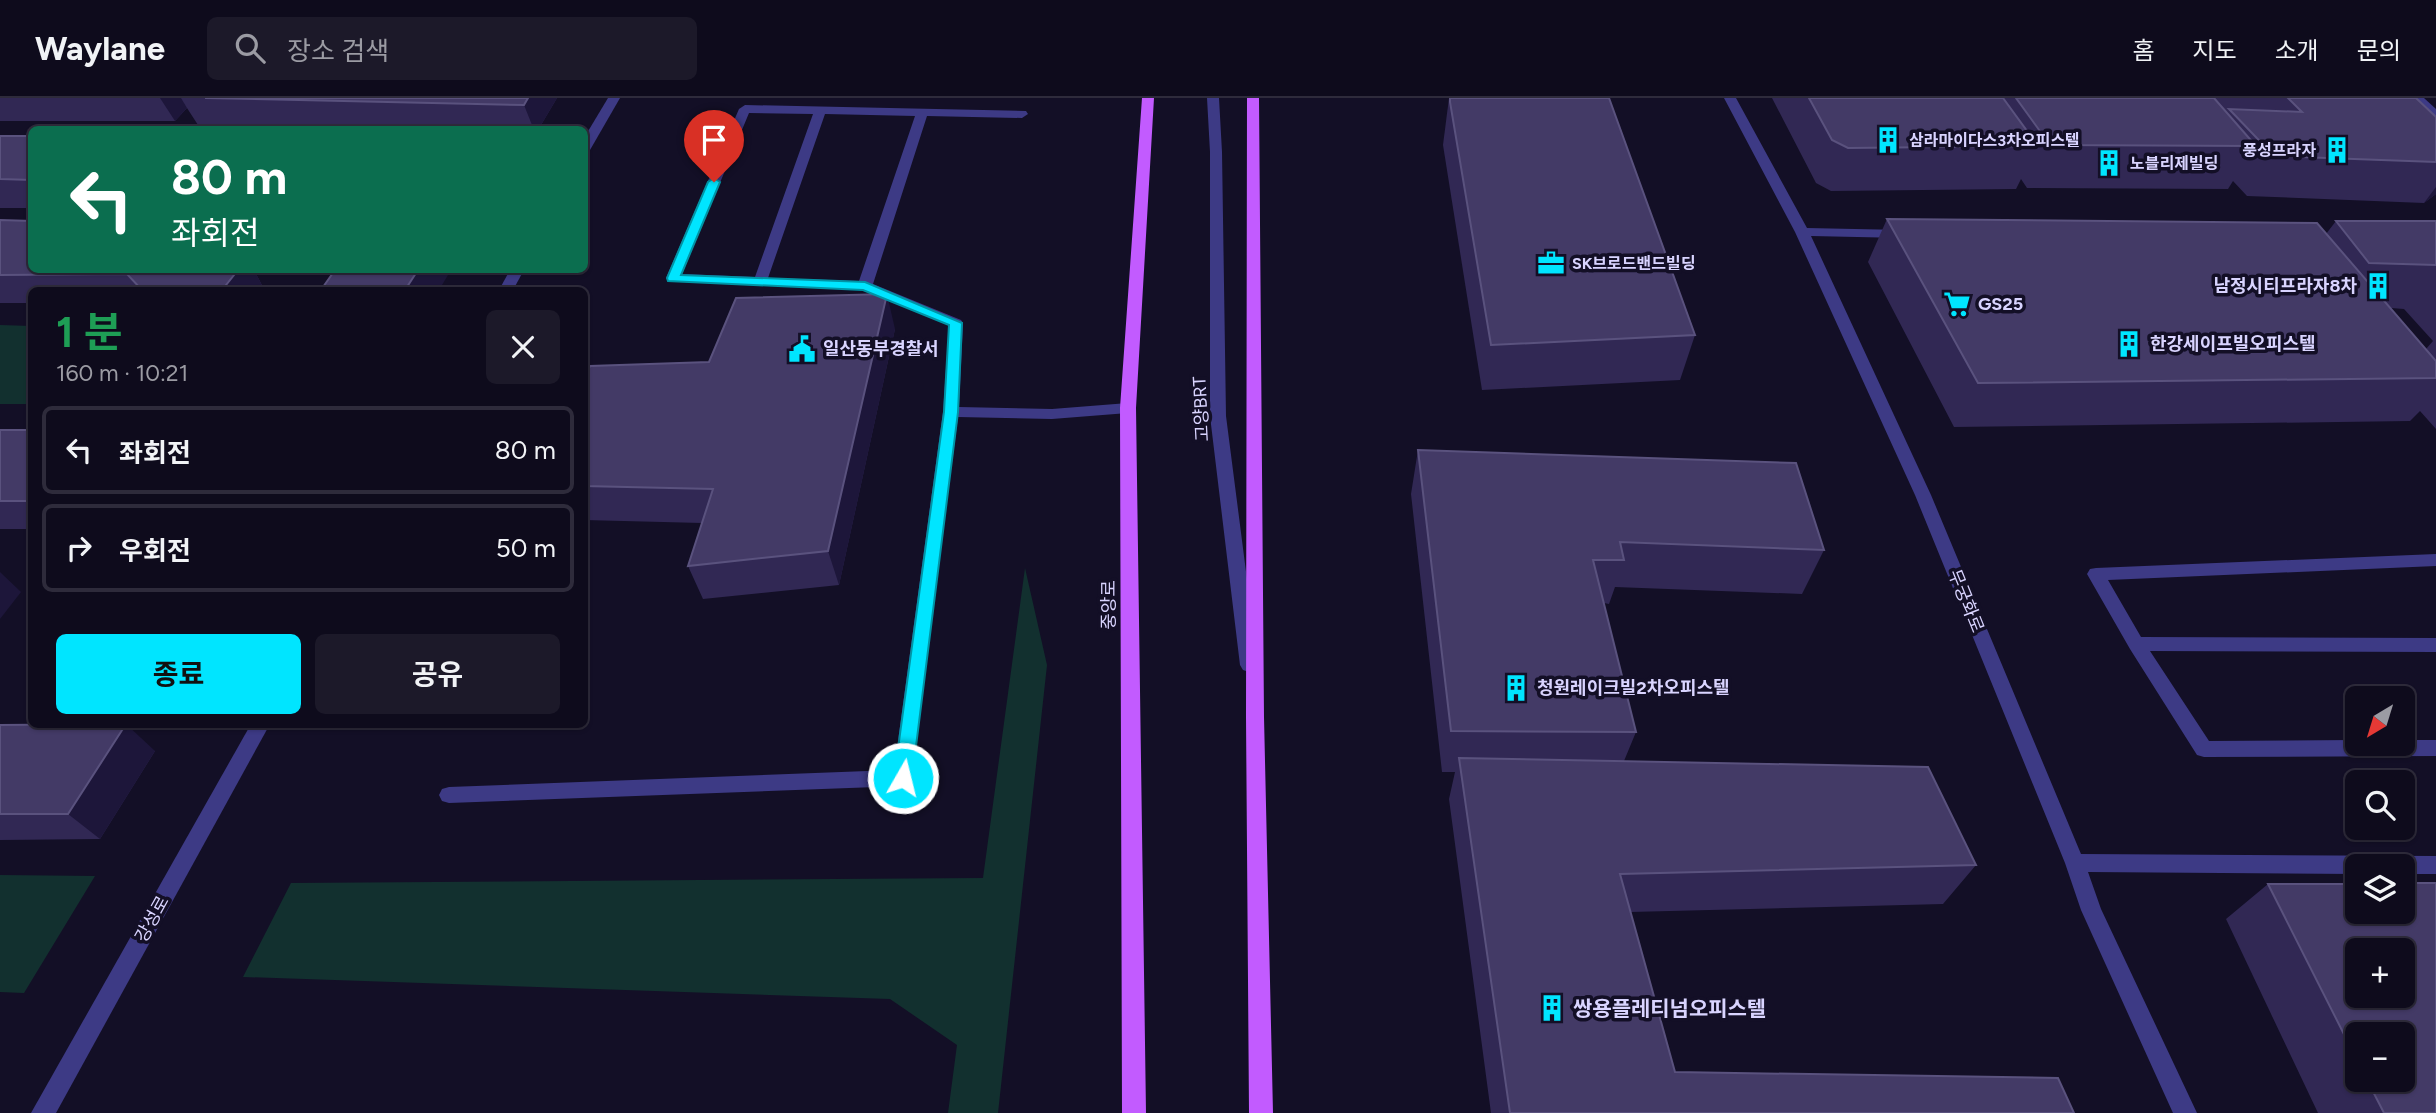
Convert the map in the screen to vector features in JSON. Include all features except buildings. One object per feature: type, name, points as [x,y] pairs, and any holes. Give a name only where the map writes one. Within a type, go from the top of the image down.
[{"type":"main road","name":"중앙로","points":[[1134,1113],[1128,408],[1148,98]]},
{"type":"main road","points":[[1253,98],[1255,717],[1261,1113]]},
{"type":"street","points":[[588,143],[614,98]]},
{"type":"street","name":"고양BRT","points":[[1213,98],[1216,152],[1218,416],[1255,717]]},
{"type":"street","name":"무궁화로","points":[[1730,98],[1802,232],[1923,495],[2075,863],[2091,910],[2185,1113]]},
{"type":"street","points":[[2417,98],[2436,115]]},
{"type":"street","points":[[449,795],[903,778],[951,412],[956,323],[865,286],[673,278],[745,109],[1022,114]]},
{"type":"street","points":[[760,282],[820,111]]},
{"type":"street","points":[[865,286],[922,113]]},
{"type":"street","points":[[1802,232],[1922,234]]},
{"type":"street","points":[[951,412],[1052,414],[1128,408]]},
{"type":"street","points":[[2436,560],[2096,574],[2136,644],[2204,749],[2436,748]]},
{"type":"street","points":[[2136,644],[2436,645]]},
{"type":"street","name":"강성로","points":[[43,1113],[259,728]]},
{"type":"street","points":[[2075,863],[2436,865]]},
{"type":"green space","points":[[0,325],[28,326],[28,404],[0,404]]},
{"type":"green space","points":[[1025,568],[1047,665],[998,1113],[948,1113],[957,1045],[890,999],[243,977],[291,883],[983,878]]},
{"type":"green space","points":[[0,875],[95,876],[24,993],[0,992]]},
{"type":"place","name":"삼라마이다스3차오피스텔","points":[[1888,140]]},
{"type":"place","name":"풍성프라자","points":[[2337,150]]},
{"type":"place","name":"노블리제빌딩","points":[[2109,163]]},
{"type":"place","name":"SK브로드밴드빌딩","points":[[1551,263]]},
{"type":"place","name":"남정시티프라자8차","points":[[2378,286]]},
{"type":"place","name":"GS25","points":[[1957,304]]},
{"type":"place","name":"한강세이프빌오피스텔","points":[[2129,344]]},
{"type":"place","name":"일산동부경찰서","points":[[802,349]]},
{"type":"place","name":"청원레이크빌2차오피스텔","points":[[1516,688]]},
{"type":"place","name":"쌍용플레티넘오피스텔","points":[[1552,1008]]},
{"type":"route","points":[[714,182],[673,278],[865,286],[956,323],[951,412],[903,778]]}]
